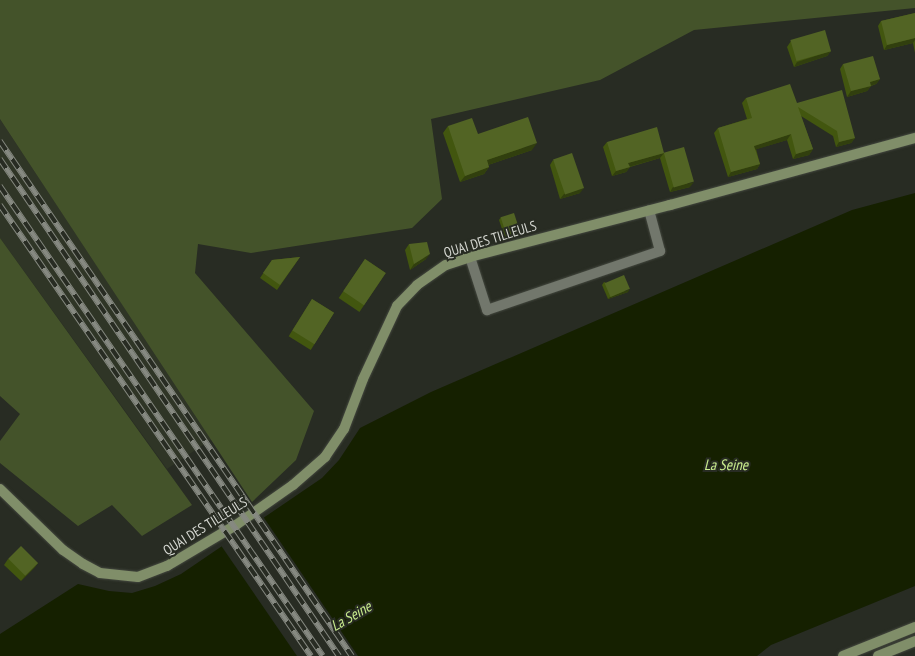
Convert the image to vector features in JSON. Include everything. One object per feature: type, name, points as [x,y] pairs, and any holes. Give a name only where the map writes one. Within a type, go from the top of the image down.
[{"type":"street","name":"QUAI DES TILLEULS","points":[[0,489],[63,550],[100,573],[138,576],[166,566],[236,525],[293,485],[325,457],[344,428],[363,379],[397,306],[417,285],[446,265],[470,256],[915,138]]},
{"type":"street","points":[[470,256],[487,310],[660,251],[648,210]]},
{"type":"street","points":[[843,656],[915,628]]},
{"type":"street","points":[[878,656],[915,641]]},
{"type":"shaded area","points":[[0,0],[915,0],[915,8],[694,30],[600,80],[431,119],[442,199],[412,228],[251,253],[198,244],[195,273],[314,411],[296,460],[252,502],[0,119]]},
{"type":"shaded area","points":[[0,119],[212,439],[167,469],[0,238]]},
{"type":"shaded area","points":[[0,238],[192,505],[142,536],[112,505],[78,526],[0,463],[0,441],[20,414],[0,396]]},
{"type":"water","name":"La Seine","points":[[915,193],[915,586],[771,645],[757,656],[0,656],[0,634],[78,584],[109,591],[132,593],[155,586],[181,574],[322,478],[339,460],[360,428],[431,392],[852,210]]},
{"type":"pier","points":[[262,515],[358,656],[297,656],[220,544]]},
{"type":"building","points":[[915,13],[915,38],[887,45],[881,21]]},
{"type":"building","points":[[825,30],[831,51],[796,61],[790,40]]},
{"type":"building","points":[[873,56],[880,79],[870,82],[871,86],[851,91],[843,64]]},
{"type":"building","points":[[790,84],[797,103],[842,90],[855,138],[839,142],[837,131],[798,107],[813,149],[796,154],[791,134],[754,146],[760,164],[731,172],[718,128],[752,118],[746,98]]},
{"type":"building","points":[[528,117],[537,143],[487,160],[489,167],[465,176],[448,126],[472,118],[478,134]]},
{"type":"building","points":[[657,127],[664,153],[628,163],[630,167],[616,171],[607,142]]},
{"type":"building","points":[[684,147],[694,182],[674,187],[664,153]]},
{"type":"building","points":[[572,153],[584,188],[565,194],[553,160]]},
{"type":"building","points":[[514,213],[520,231],[507,235],[501,217]]},
{"type":"building","points":[[427,242],[430,254],[414,264],[409,244]]},
{"type":"building","points":[[300,257],[280,285],[263,273],[272,260]]},
{"type":"building","points":[[365,259],[386,273],[364,305],[343,291]]},
{"type":"building","points":[[624,275],[630,289],[611,297],[605,283]]},
{"type":"building","points":[[312,299],[334,313],[314,344],[292,330]]},
{"type":"building","points":[[21,546],[38,563],[25,576],[8,559]]},
{"type":"railway","points":[[0,141],[352,656]]},
{"type":"railway","points":[[0,159],[339,656]]},
{"type":"railway","points":[[0,186],[323,656]]},
{"type":"railway","points":[[0,205],[311,656]]}]
